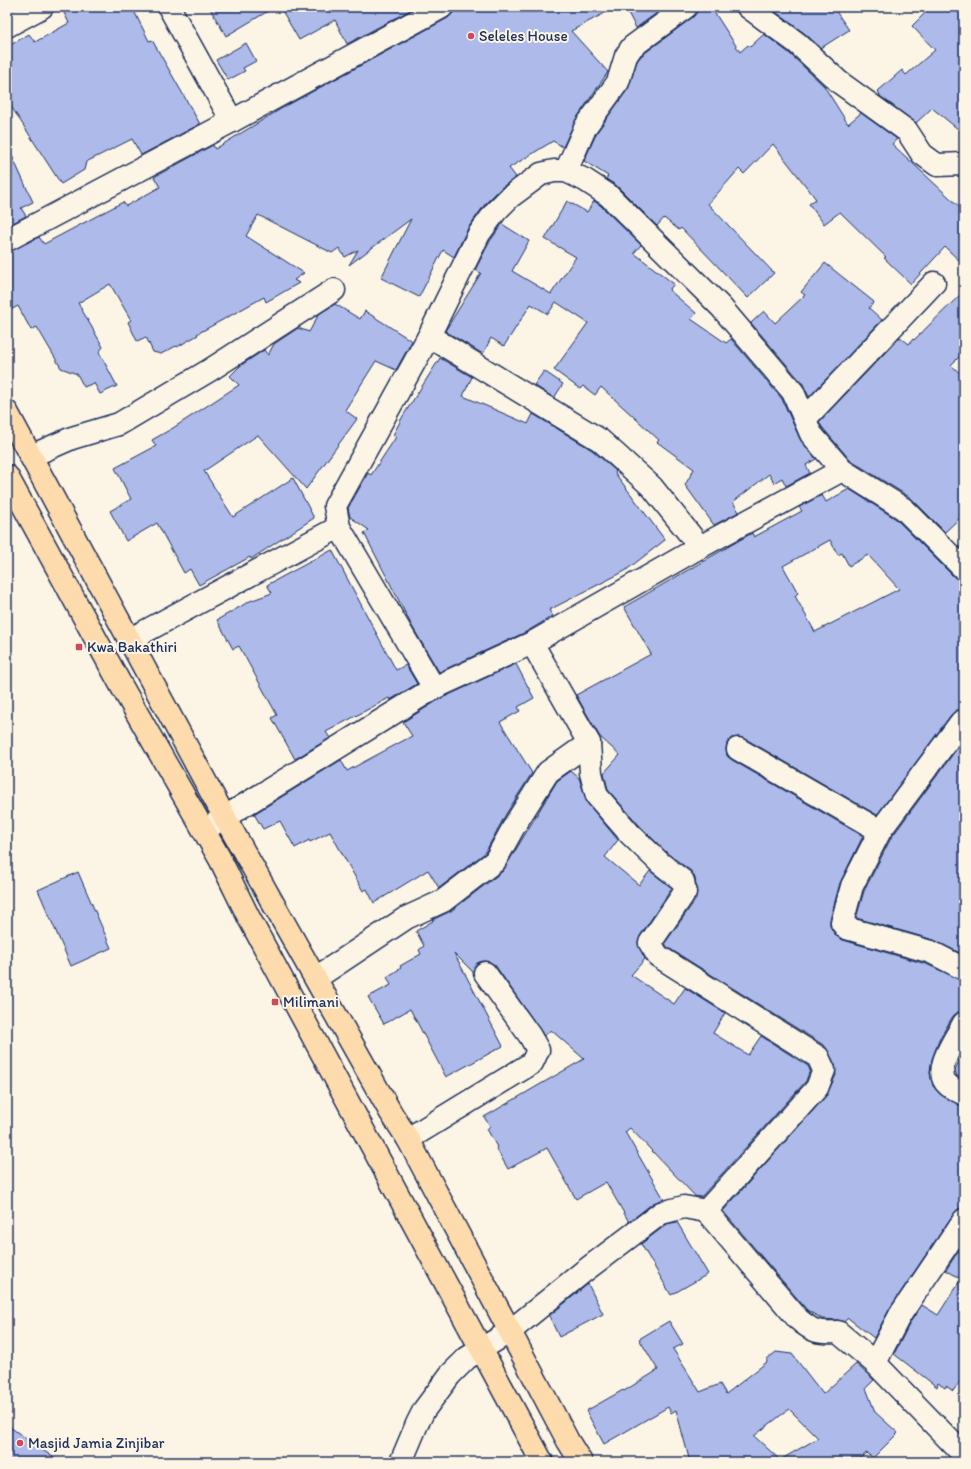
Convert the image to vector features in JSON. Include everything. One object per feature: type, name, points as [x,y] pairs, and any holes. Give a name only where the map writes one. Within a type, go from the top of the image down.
[{"type":"main road","points":[[7,412],[225,818],[391,1114],[408,1139],[477,1267],[509,1332],[581,1462]]},
{"type":"main road","points":[[7,476],[122,687],[204,830],[249,918],[361,1128],[446,1282],[542,1462]]},
{"type":"main road","points":[[361,1128],[391,1114]]},
{"type":"main road","points":[[446,1282],[477,1267]]},
{"type":"street","points":[[7,26],[42,7]]},
{"type":"street","points":[[170,7],[232,121]]},
{"type":"street","points":[[7,240],[232,121],[442,7]]},
{"type":"street","points":[[566,171],[586,126],[618,82],[626,56],[632,47],[686,7]]},
{"type":"street","points":[[748,7],[797,43],[839,82],[907,131],[922,154],[937,165],[964,164]]},
{"type":"street","points":[[434,688],[339,527],[335,506],[429,336],[479,234],[496,211],[510,197],[541,174],[554,171],[566,171],[585,180],[608,195],[721,307],[793,392],[811,434],[842,470],[904,509],[964,569]]},
{"type":"street","points":[[805,420],[934,283]]},
{"type":"street","points":[[31,456],[72,438],[119,424],[210,370],[334,290]]},
{"type":"street","points":[[429,336],[600,440],[652,487],[700,547]]},
{"type":"street","points":[[204,830],[434,688],[532,643],[700,547],[842,470]]},
{"type":"street","points":[[129,640],[339,527]]},
{"type":"street","points":[[532,643],[589,743],[591,774],[597,796],[630,834],[660,863],[683,881],[684,892],[650,943],[653,949],[658,956],[818,1057],[824,1070],[817,1088],[706,1210]]},
{"type":"street","points":[[963,722],[880,831],[852,886],[842,923],[846,928],[931,952],[964,969]]},
{"type":"street","points":[[316,978],[406,918],[443,901],[495,862],[517,821],[548,772],[589,743]]},
{"type":"street","points":[[738,749],[880,831]]},
{"type":"street","points":[[408,1139],[532,1063],[538,1050],[530,1036],[485,973]]},
{"type":"street","points":[[964,1023],[944,1058],[942,1073],[946,1084],[964,1094]]},
{"type":"street","points":[[401,1462],[417,1424],[442,1384],[467,1358],[509,1332],[583,1272],[661,1213],[684,1207],[706,1210],[798,1319],[809,1329],[818,1333],[838,1332],[875,1363],[964,1455]]},
{"type":"street","points":[[875,1363],[900,1315],[964,1220]]},
{"type":"building","points":[[61,7],[132,7],[149,41],[152,40],[200,124],[141,155],[132,139],[86,162],[84,170],[61,184],[7,100],[7,47],[29,34],[35,42],[69,23]]},
{"type":"building","points":[[209,7],[275,7],[226,36]]},
{"type":"building","points":[[280,7],[416,7],[347,44],[335,20],[299,40]]},
{"type":"building","points":[[454,7],[616,7],[571,31],[608,72],[576,119],[563,147],[553,141],[509,168],[516,177],[501,188],[486,203],[468,228],[454,257],[443,250],[419,297],[381,278],[411,219],[349,265],[358,250],[345,257],[339,248],[332,253],[258,215],[246,236],[304,273],[294,280],[299,283],[266,302],[264,297],[197,334],[198,335],[177,347],[176,346],[161,354],[153,352],[146,337],[137,341],[128,322],[131,320],[110,284],[78,303],[103,347],[99,352],[117,386],[100,394],[94,383],[84,387],[77,374],[61,368],[37,327],[31,330],[18,306],[7,312],[7,252],[39,237],[44,244],[123,202],[126,206],[160,187],[154,177],[213,145],[215,149],[284,107],[448,18],[453,13]]},
{"type":"building","points":[[625,7],[665,7],[636,28]]},
{"type":"building","points":[[698,7],[711,7],[740,52],[748,45],[750,47],[764,34],[789,53],[824,86],[848,124],[861,113],[897,139],[892,144],[964,211],[964,265],[945,247],[911,284],[840,212],[824,224],[809,204],[816,199],[773,144],[744,174],[739,169],[708,204],[774,273],[748,298],[681,228],[679,230],[664,218],[657,226],[617,186],[606,179],[608,176],[584,161],[597,132],[628,89],[637,61],[641,56],[693,17]]},
{"type":"building","points":[[769,7],[833,7],[849,30],[821,48],[804,33]]},
{"type":"building","points":[[931,7],[964,7],[964,134],[932,108],[916,123],[880,96],[878,91],[902,70],[906,75],[935,50],[912,26]]},
{"type":"building","points":[[246,43],[256,61],[243,68],[245,71],[228,80],[216,60]]},
{"type":"building","points":[[7,145],[33,202],[21,208],[26,216],[7,226]]},
{"type":"building","points":[[567,201],[587,212],[594,201],[600,205],[641,245],[634,253],[674,284],[669,290],[696,313],[691,319],[726,343],[731,339],[782,399],[800,439],[816,459],[806,465],[810,473],[786,486],[782,478],[774,483],[769,474],[733,502],[739,512],[714,525],[685,485],[694,469],[657,442],[659,440],[601,387],[595,395],[583,386],[580,389],[554,370],[588,323],[556,302],[548,314],[531,304],[504,346],[491,338],[483,354],[445,331],[481,273],[475,270],[490,241],[502,224],[529,241],[512,271],[551,294],[576,257],[545,239]]},
{"type":"building","points":[[825,263],[874,302],[869,308],[882,320],[809,397],[803,384],[751,323],[764,311],[775,323],[805,295],[801,292]]},
{"type":"building","points":[[964,291],[964,352],[951,365],[964,377],[964,514],[945,532],[911,498],[850,460],[819,422],[900,337],[909,344]]},
{"type":"building","points":[[335,304],[360,319],[365,311],[412,341],[396,370],[376,361],[345,410],[357,419],[306,489],[258,435],[204,471],[233,517],[293,478],[314,518],[251,559],[250,557],[199,585],[190,569],[184,573],[157,523],[126,541],[110,511],[131,499],[115,468],[156,446],[152,440],[239,385],[230,376],[240,366],[264,350],[268,355],[274,344],[298,328],[309,332],[319,314]]},
{"type":"building","points":[[440,358],[472,377],[463,396],[528,424],[533,414],[592,450],[616,471],[615,473],[665,540],[625,571],[549,610],[553,616],[526,632],[439,672],[413,628],[364,533],[369,530],[350,517],[348,508],[368,473],[371,475],[396,437],[393,435],[403,416]]},
{"type":"building","points":[[544,371],[563,384],[554,398],[534,385]]},
{"type":"building","points":[[849,489],[896,519],[955,578],[964,581],[964,710],[956,710],[951,715],[877,815],[744,738],[731,738],[727,743],[726,749],[727,756],[732,760],[863,836],[840,883],[830,920],[830,926],[836,936],[843,940],[926,964],[964,981],[964,1011],[958,1012],[953,1016],[940,1038],[932,1059],[930,1073],[933,1086],[940,1094],[964,1106],[964,1208],[958,1209],[954,1213],[890,1308],[874,1338],[848,1318],[844,1322],[822,1319],[807,1310],[723,1211],[826,1096],[836,1075],[835,1065],[825,1046],[667,947],[665,943],[696,899],[697,890],[695,879],[691,871],[668,854],[639,825],[608,790],[604,773],[620,755],[600,737],[576,695],[651,654],[624,607],[752,533],[754,537],[802,511],[799,507],[822,495],[826,502]],"holes":[[[830,540],[838,555],[842,553],[849,566],[868,555],[899,589],[815,632],[795,596],[798,593],[783,566]]]},
{"type":"building","points":[[332,550],[396,670],[406,665],[417,684],[390,700],[389,698],[326,732],[330,738],[295,759],[272,718],[277,715],[239,646],[233,649],[217,620],[250,601],[272,593],[267,585]]},
{"type":"building","points":[[516,664],[534,698],[518,707],[520,711],[500,722],[532,773],[506,814],[485,853],[439,888],[428,870],[374,903],[367,889],[363,891],[330,832],[310,842],[309,840],[295,848],[280,821],[263,829],[254,814],[341,760],[347,771],[412,736],[403,722],[440,699]]},
{"type":"building","points":[[964,739],[964,955],[934,940],[856,918],[864,891],[891,838]]},
{"type":"building","points":[[571,771],[579,778],[588,804],[618,840],[605,857],[639,885],[650,871],[672,888],[640,936],[638,943],[645,959],[631,975],[674,1004],[685,988],[725,1013],[713,1033],[748,1055],[761,1036],[808,1066],[810,1070],[806,1081],[701,1197],[695,1196],[630,1128],[625,1132],[664,1199],[653,1203],[629,1222],[606,1182],[576,1199],[547,1148],[508,1169],[496,1148],[497,1147],[487,1129],[490,1126],[484,1117],[584,1059],[551,1030],[544,1036],[495,965],[490,962],[483,961],[477,963],[473,972],[454,953],[503,1046],[446,1077],[410,1009],[384,1024],[368,997],[391,985],[387,977],[401,968],[400,966],[421,954],[419,950],[424,946],[416,931],[433,921],[432,920],[451,911],[503,871],[557,781]]},
{"type":"building","points":[[78,872],[111,948],[71,966],[38,890]]},
{"type":"building","points":[[964,1048],[964,1080],[957,1076],[955,1071]]},
{"type":"building","points":[[677,1222],[708,1274],[671,1295],[641,1244],[667,1224]]},
{"type":"building","points":[[964,1242],[964,1376],[953,1391],[938,1383],[937,1387],[894,1354],[911,1321],[922,1305],[938,1315],[961,1279],[946,1270]]},
{"type":"building","points":[[588,1284],[603,1314],[559,1337],[549,1316]]},
{"type":"building","points":[[669,1321],[683,1344],[673,1349],[700,1392],[720,1384],[726,1394],[767,1362],[767,1359],[776,1352],[792,1354],[823,1394],[856,1364],[874,1380],[866,1388],[875,1412],[898,1433],[873,1458],[866,1453],[857,1462],[690,1462],[676,1410],[671,1413],[668,1407],[604,1444],[586,1411],[623,1390],[624,1391],[658,1370],[639,1339]],"holes":[[[789,1409],[818,1438],[780,1460],[754,1436]]]},
{"type":"building","name":"Masjid Jamia Zinjibar","points":[[7,1425],[60,1462],[7,1462]]},
{"type":"place","name":"Seleles House","points":[[471,36]]},
{"type":"place","name":"Kwa Bakathiri","points":[[79,647]]},
{"type":"place","name":"Milimani","points":[[275,1002]]},
{"type":"place","name":"Masjid Jamia Zinjibar","points":[[20,1443]]}]
